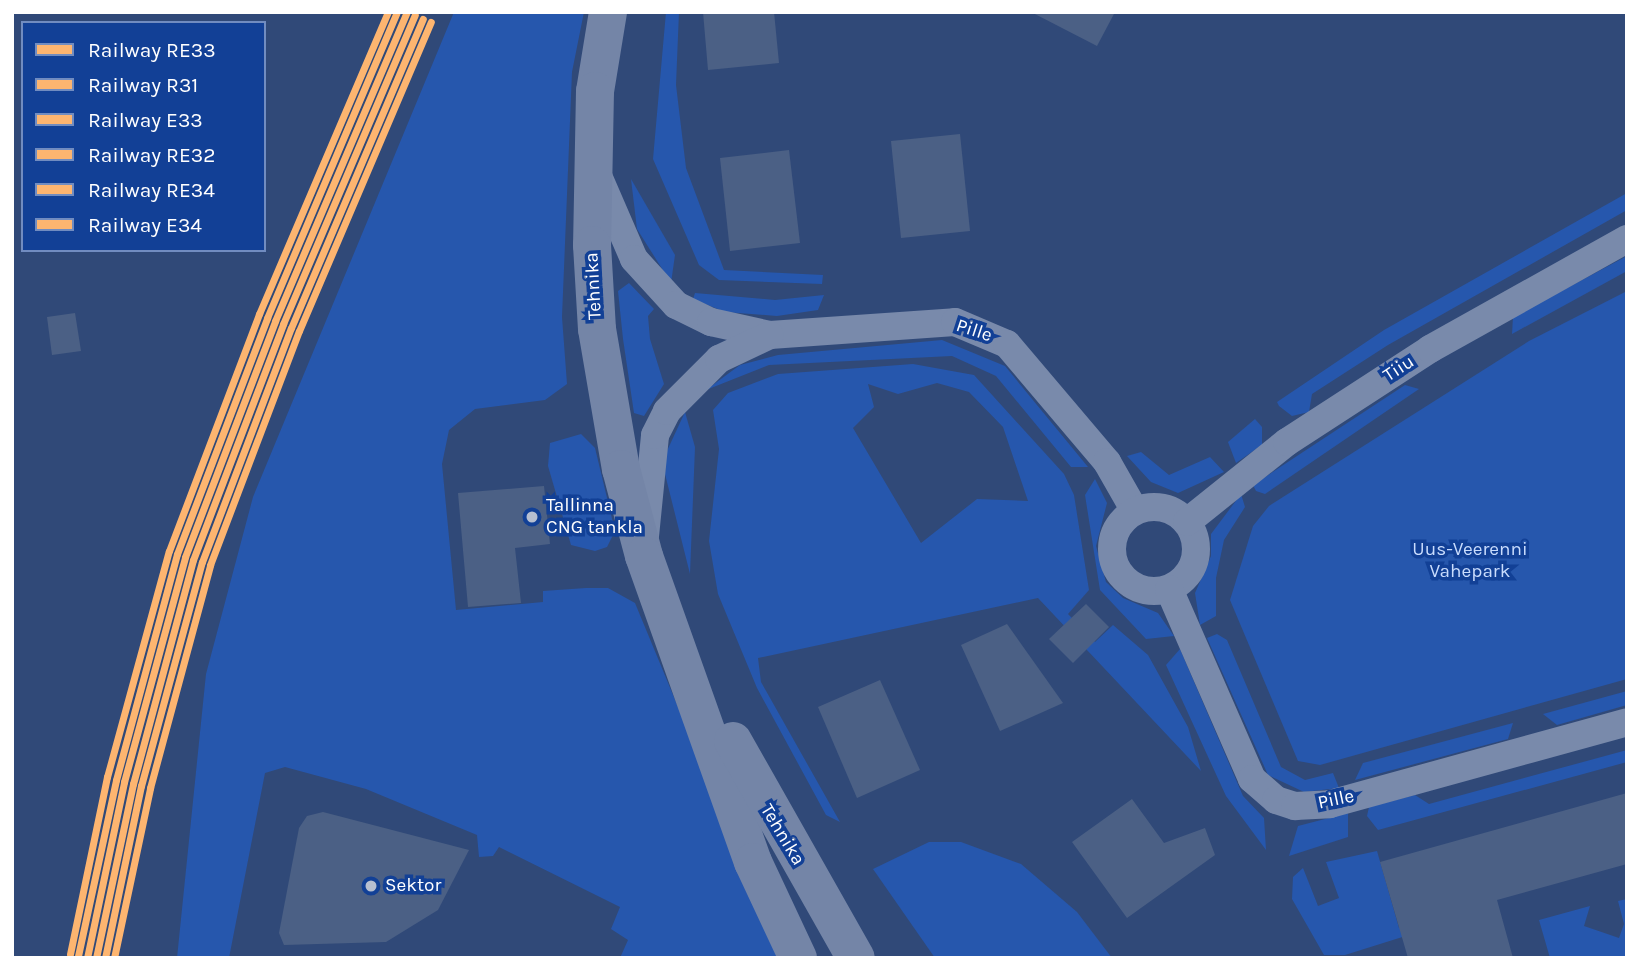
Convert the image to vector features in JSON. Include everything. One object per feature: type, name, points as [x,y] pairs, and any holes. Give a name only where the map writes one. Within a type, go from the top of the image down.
[{"type":"main road","name":"Tehnika","points":[[608,12],[592,159],[597,329],[644,556],[753,862],[798,958]]},
{"type":"main road","name":"Tehnika","points":[[644,556],[760,797],[856,958]]},
{"type":"street","name":"Pille","points":[[592,159],[634,259],[676,305],[712,322],[770,335],[928,321],[985,330],[1045,383],[1107,462],[1135,511]]},
{"type":"street","name":"Tiiu","points":[[1186,522],[1287,443],[1430,349],[1627,239]]},
{"type":"street","name":"Pille","points":[[644,556],[655,435],[667,411],[719,359],[770,335]]},
{"type":"street","points":[[1168,509],[1186,522],[1195,561],[1169,589],[1143,591],[1115,567],[1116,529],[1135,511],[1168,509]]},
{"type":"street","name":"Pille","points":[[1169,589],[1252,779],[1276,800],[1330,804],[1627,722]]},
{"type":"green space","points":[[454,12],[584,12],[572,72],[562,317],[567,384],[545,400],[475,409],[449,430],[442,464],[456,610],[543,602],[543,591],[586,588],[608,588],[635,603],[782,958],[620,958],[628,940],[611,929],[620,907],[499,847],[493,856],[479,857],[477,835],[366,789],[285,767],[265,773],[229,958],[177,958],[206,674],[253,497]]},
{"type":"green space","points":[[666,12],[679,12],[676,85],[686,168],[724,270],[823,275],[822,284],[719,280],[699,265],[653,159]]},
{"type":"green space","points":[[631,179],[675,255],[671,283],[637,229]]},
{"type":"green space","points":[[1627,193],[1627,210],[1388,345],[1312,394],[1309,412],[1292,416],[1279,406],[1277,402],[1384,330]]},
{"type":"green space","points":[[1627,256],[1627,271],[1512,334],[1513,317]]},
{"type":"green space","points":[[629,283],[654,309],[648,316],[650,339],[664,384],[644,416],[634,413],[623,339],[618,291]]},
{"type":"green space","name":"Uus-Veerenni Vahepark","points":[[1627,291],[1627,679],[1320,765],[1298,761],[1230,600],[1253,526],[1269,506],[1529,341]]},
{"type":"green space","points":[[695,293],[775,300],[824,295],[818,310],[777,316],[725,312],[693,299]]},
{"type":"green space","points":[[942,340],[1005,366],[1088,467],[1071,467],[996,376],[952,356],[769,365],[706,390],[740,365],[778,355]]},
{"type":"green space","points":[[913,364],[974,375],[1064,474],[1074,495],[1089,590],[1068,614],[1095,642],[1113,625],[1148,655],[1188,727],[1201,771],[1038,598],[758,658],[761,682],[840,822],[826,815],[757,688],[718,594],[709,541],[719,449],[713,410],[728,393],[778,374]],"holes":[[[937,383],[969,392],[1003,427],[1028,501],[977,499],[921,543],[853,428],[874,407],[868,384],[898,394]]]},
{"type":"green space","points":[[1405,385],[1419,389],[1265,494],[1256,491],[1253,485]]},
{"type":"green space","points":[[685,412],[695,447],[690,574],[665,474],[666,453]]},
{"type":"green space","points":[[1255,419],[1262,427],[1262,445],[1236,463],[1228,442]]},
{"type":"green space","points":[[581,434],[595,448],[615,531],[607,547],[595,551],[571,545],[548,466],[550,443]]},
{"type":"green space","points":[[1141,452],[1169,475],[1210,457],[1224,472],[1178,493],[1151,482],[1127,456]]},
{"type":"green space","points":[[1095,479],[1107,503],[1096,546],[1106,582],[1123,598],[1158,613],[1174,636],[1146,639],[1100,590],[1085,495]]},
{"type":"green space","points":[[1241,494],[1245,507],[1224,540],[1216,578],[1216,616],[1200,625],[1195,593],[1211,556],[1211,534]]},
{"type":"green space","points":[[1217,634],[1227,640],[1281,767],[1305,780],[1333,773],[1339,788],[1304,792],[1268,775],[1207,638]]},
{"type":"green space","points":[[1180,649],[1243,796],[1264,818],[1266,850],[1226,796],[1166,665]]},
{"type":"green space","points":[[1627,691],[1627,705],[1557,725],[1543,714]]},
{"type":"green space","points":[[1513,723],[1508,739],[1355,780],[1363,763]]},
{"type":"green space","points":[[1627,750],[1627,762],[1378,830],[1367,816],[1369,807],[1415,795],[1429,804]]},
{"type":"green space","points":[[1348,813],[1348,837],[1289,856],[1298,826]]},
{"type":"green space","points":[[929,842],[961,842],[1021,864],[1077,912],[1112,958],[935,958],[873,869]]},
{"type":"green space","points":[[1377,851],[1399,928],[1444,915],[1447,923],[1345,955],[1324,955],[1292,899],[1293,877],[1303,868],[1318,906],[1339,898],[1326,862]]},
{"type":"green space","points":[[1627,899],[1627,958],[1550,958],[1539,920],[1590,906],[1584,926],[1619,938],[1624,924],[1618,901]]},
{"type":"building","points":[[703,12],[774,12],[779,63],[708,70]]},
{"type":"building","points":[[1031,12],[1115,12],[1097,46]]},
{"type":"building","points":[[960,134],[970,231],[901,238],[891,141]]},
{"type":"building","points":[[789,150],[800,243],[730,251],[720,158]]},
{"type":"building","points":[[75,313],[81,351],[52,355],[47,317]]},
{"type":"building","points":[[544,486],[550,544],[515,548],[521,603],[468,607],[458,493]]},
{"type":"building","points":[[1086,604],[1109,627],[1073,663],[1049,639]]},
{"type":"building","points":[[1007,624],[1063,703],[1000,731],[961,645]]},
{"type":"building","points":[[880,680],[920,770],[857,798],[818,707]]},
{"type":"building","points":[[1627,793],[1627,864],[1497,900],[1513,958],[1408,958],[1380,862]]},
{"type":"building","points":[[1132,799],[1164,843],[1205,828],[1215,855],[1127,918],[1072,842]]},
{"type":"building","name":"Sektor","points":[[323,812],[469,850],[438,910],[386,942],[284,945],[279,933],[299,828],[307,816]]},
{"type":"rail line","name":"RE34","points":[[70,954],[107,777],[169,551],[259,314],[388,12]]},
{"type":"rail line","name":"E33","points":[[78,956],[116,780],[177,554],[267,318],[397,12]]},
{"type":"rail line","name":"RE33","points":[[87,958],[124,782],[185,557],[275,321],[407,12]]},
{"type":"rail line","name":"R31","points":[[96,958],[133,784],[193,560],[283,324],[415,15]]},
{"type":"rail line","name":"RE32","points":[[105,958],[141,786],[202,562],[291,328],[423,19]]},
{"type":"rail line","name":"E34","points":[[114,958],[150,788],[210,565],[299,331],[431,22]]},
{"type":"place","name":"Tallinna CNG tankla","points":[[532,517]]},
{"type":"place","name":"Sektor","points":[[371,886]]}]
